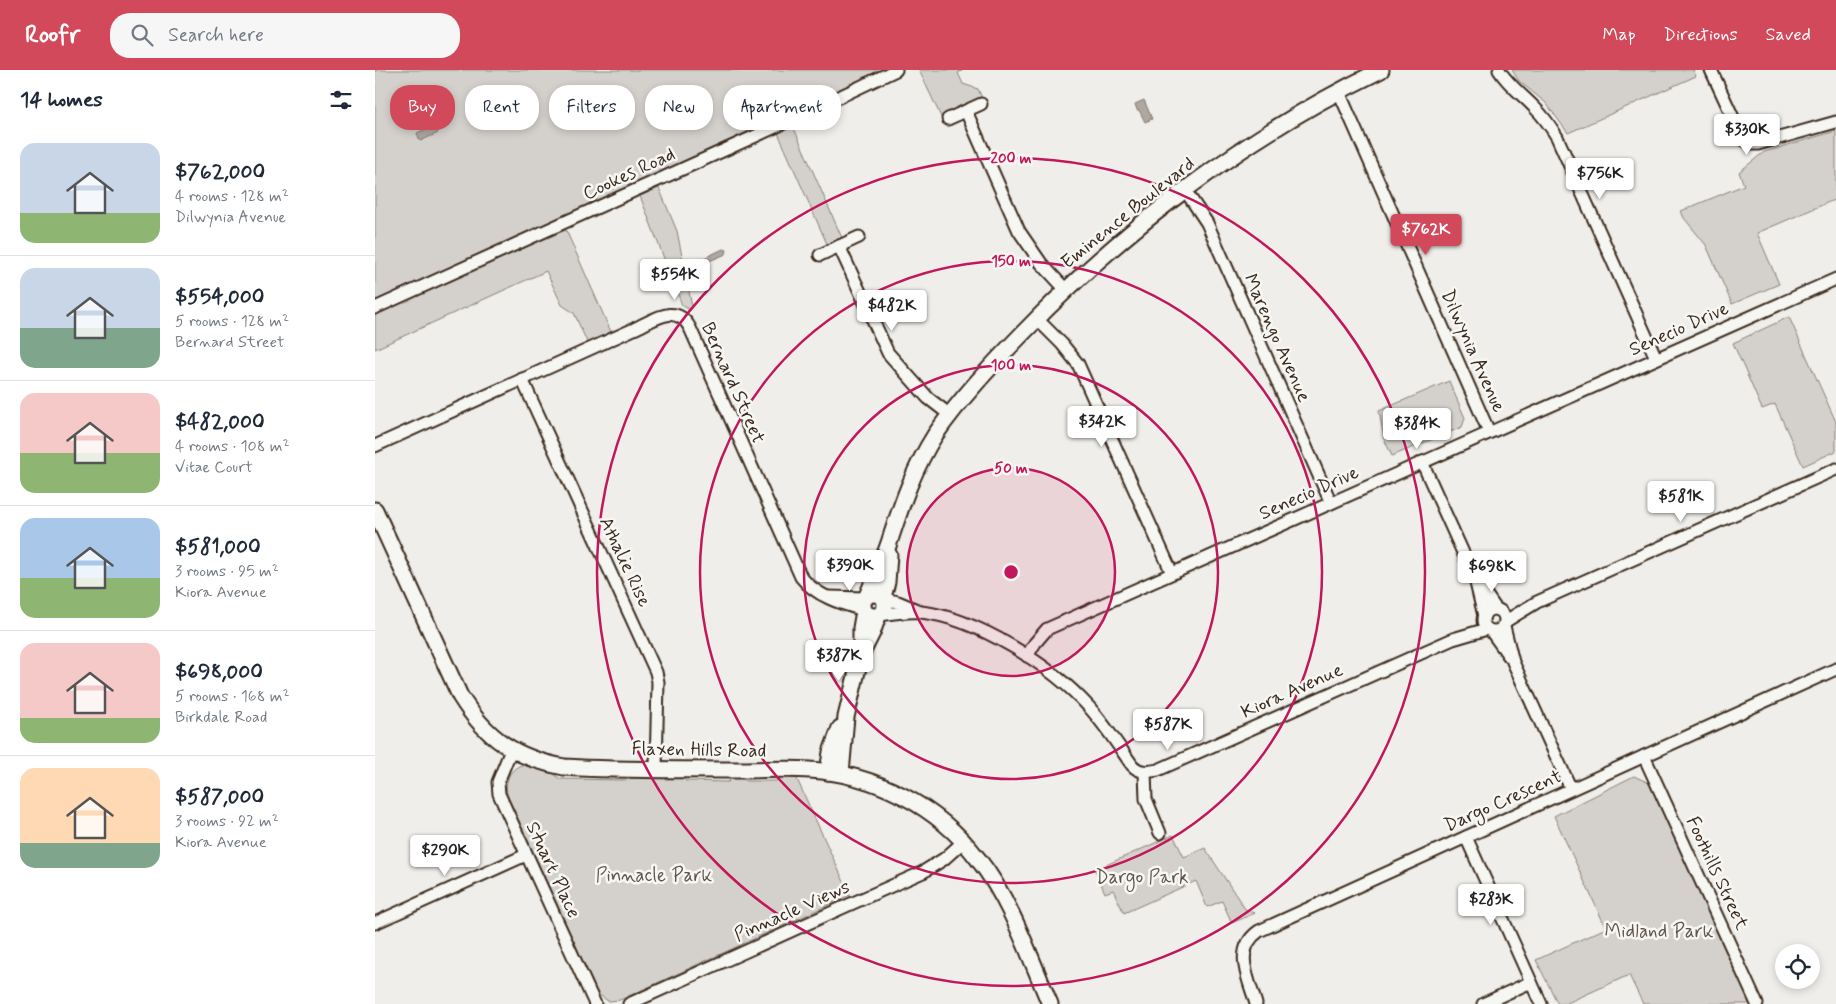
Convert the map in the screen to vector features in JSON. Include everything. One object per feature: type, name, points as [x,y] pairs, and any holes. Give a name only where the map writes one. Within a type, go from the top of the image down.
[{"type":"street","name":"Cookes Road","points":[[375,308],[896,70]]},
{"type":"street","name":"Eminence Boulevard","points":[[834,772],[831,752],[845,717],[861,655],[872,634],[870,608],[899,510],[911,481],[935,436],[950,415],[1037,319],[1117,244],[1185,190],[1255,141],[1381,70]]},
{"type":"street","points":[[1499,70],[1510,86],[1544,117],[1557,137],[1656,358]]},
{"type":"street","points":[[1711,70],[1737,129],[1748,143],[1758,144],[1836,122]]},
{"type":"street","name":"Dilwynia Avenue","points":[[1339,92],[1489,432]]},
{"type":"street","points":[[948,119],[981,104]]},
{"type":"street","points":[[965,111],[1019,231],[1041,263],[1066,290]]},
{"type":"street","name":"Marengo Avenue","points":[[1185,190],[1207,223],[1331,503]]},
{"type":"street","points":[[820,255],[859,237]]},
{"type":"street","points":[[839,246],[888,353],[917,386],[950,415]]},
{"type":"street","name":"Senecio Drive","points":[[1027,656],[1047,629],[1836,278]]},
{"type":"street","name":"Bernard Street","points":[[375,446],[663,316],[671,314],[682,317],[694,336],[801,577],[812,589],[828,597],[846,605],[870,608]]},
{"type":"street","points":[[1037,319],[1071,355],[1084,376],[1172,573]]},
{"type":"street","name":"Athalie Rise","points":[[522,379],[656,672],[658,682],[656,769]]},
{"type":"street","points":[[1422,462],[1474,577],[1486,624],[1513,662]]},
{"type":"street","points":[[1502,617],[1836,469]]},
{"type":"street","name":"Flaxen Hills Road","points":[[376,516],[460,696],[481,726],[495,739],[511,750],[529,758],[564,767],[808,769],[834,772],[881,786],[903,796],[943,822],[979,859],[1003,899],[1050,1004]]},
{"type":"street","name":"Eminence Boulevard","points":[[884,598],[890,541]]},
{"type":"street","points":[[1474,577],[1502,617],[1513,662],[1571,789]]},
{"type":"street","points":[[921,612],[897,612],[870,608],[877,594],[921,612],[945,617],[971,626],[991,634],[1027,656],[1070,687],[1103,723],[1135,768],[1145,772],[1147,799],[1160,833]]},
{"type":"street","points":[[1486,624],[1489,610],[1502,617]]},
{"type":"street","points":[[1486,624],[1499,631],[1502,617]]},
{"type":"street","name":"Kiora Avenue","points":[[1145,772],[1158,770],[1486,624]]},
{"type":"street","name":"Dargo Crescent","points":[[1256,1004],[1245,965],[1244,953],[1246,943],[1251,937],[1268,927],[1836,669]]},
{"type":"street","name":"Stuart Place","points":[[511,750],[499,778],[498,790],[595,1004]]},
{"type":"street","name":"Foothills Street","points":[[1644,756],[1757,1004]]},
{"type":"street","points":[[1466,837],[1541,1004]]},
{"type":"street","name":"Pinnacle Views","points":[[629,1004],[843,906],[923,872],[944,859],[963,841]]},
{"type":"street","points":[[375,923],[526,855]]},
{"type":"street","points":[[1483,1004],[1531,982]]},
{"type":"green space","points":[[375,70],[883,70],[841,89],[841,85],[723,85],[723,130],[752,130],[375,302]]},
{"type":"green space","points":[[919,70],[963,70],[958,73],[963,84],[978,89],[982,98],[941,117]]},
{"type":"green space","points":[[1512,70],[1693,70],[1696,76],[1568,133],[1546,103],[1519,81]]},
{"type":"green space","points":[[784,130],[795,130],[842,238],[827,244],[778,133]]},
{"type":"green space","points":[[1836,131],[1836,199],[1757,233],[1779,284],[1732,304],[1706,245],[1684,218],[1681,211],[1744,185],[1739,172],[1764,152]]},
{"type":"green space","points":[[659,188],[677,231],[692,307],[688,309],[682,305],[640,196]]},
{"type":"green space","points":[[566,230],[611,332],[587,342],[574,313],[562,305],[546,271],[375,349],[375,314],[522,247]]},
{"type":"green space","points":[[1789,317],[1836,422],[1836,451],[1803,466],[1775,404],[1762,409],[1733,343]]},
{"type":"green space","points":[[1449,381],[1465,418],[1462,427],[1392,456],[1384,439],[1379,411]]},
{"type":"green space","name":"Pinnacle Park","points":[[522,765],[553,773],[560,779],[625,780],[632,776],[680,776],[686,781],[728,782],[733,777],[741,777],[746,781],[776,781],[781,777],[796,777],[850,895],[620,1000],[608,1001],[598,994],[508,797],[507,782],[510,773]]},
{"type":"green space","name":"Midland Park","points":[[1634,776],[1649,783],[1750,1004],[1643,1004],[1629,975],[1565,1004],[1558,1004],[1536,960],[1606,928],[1554,816]]},
{"type":"green space","name":"Dargo Park","points":[[1173,835],[1184,857],[1205,848],[1245,909],[1255,913],[1232,923],[1222,901],[1207,907],[1196,881],[1124,913],[1113,890],[1105,893],[1095,870]]},
{"type":"shaded area","points":[[1144,100],[1152,119],[1145,122],[1135,104]]},
{"type":"shaded area","points":[[423,130],[436,130],[438,133],[420,141],[417,133]]},
{"type":"shaded area","points":[[723,249],[727,250],[726,254],[700,265],[698,264],[698,261]]}]
